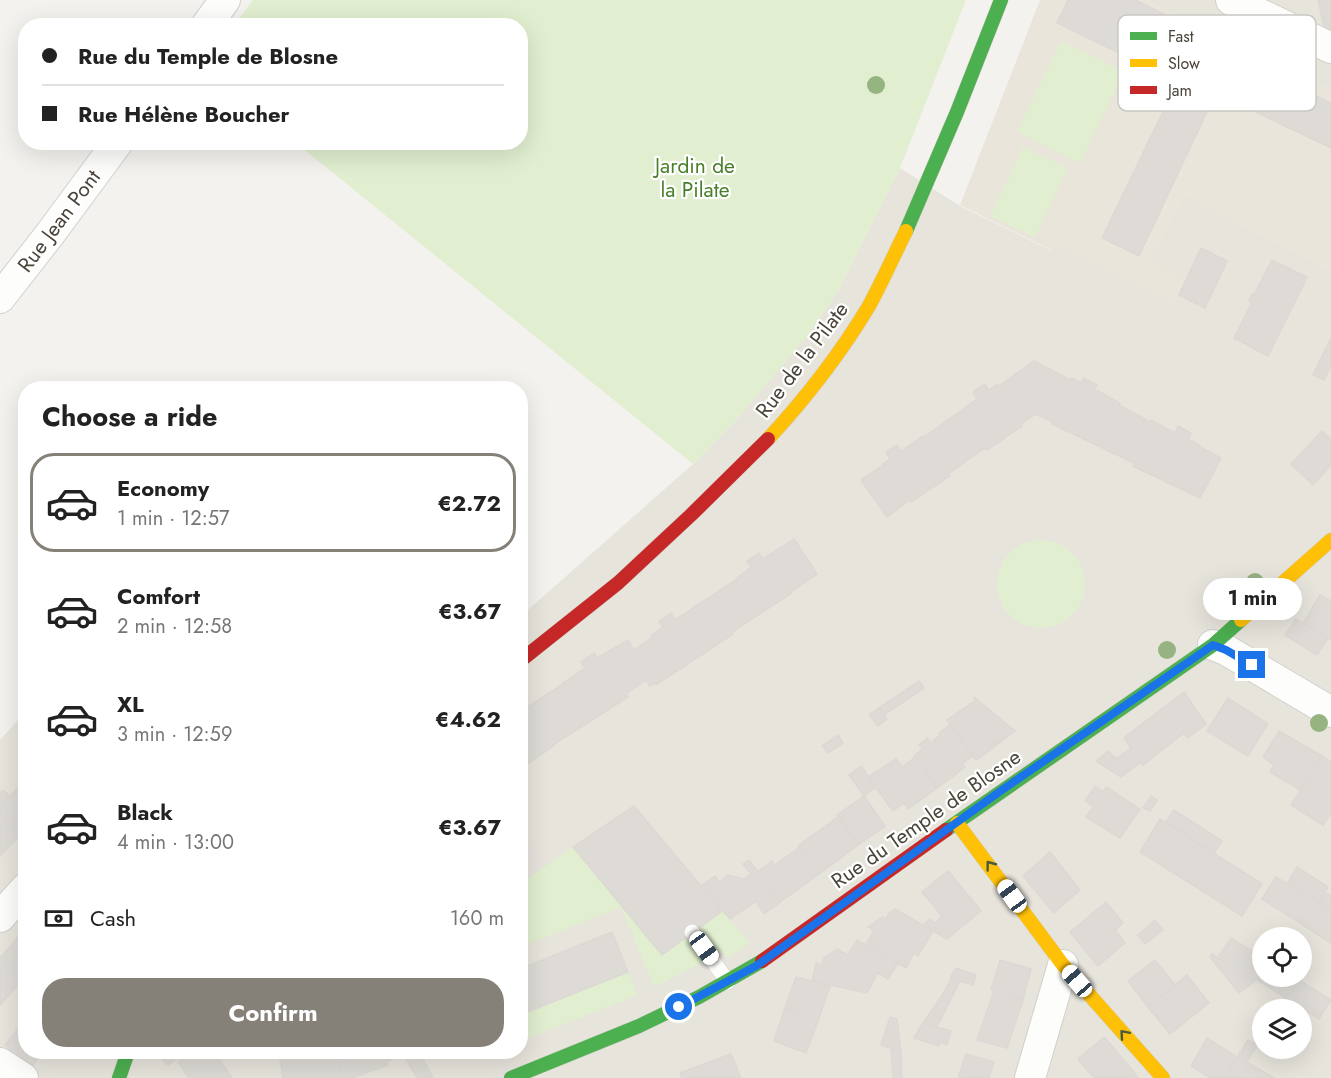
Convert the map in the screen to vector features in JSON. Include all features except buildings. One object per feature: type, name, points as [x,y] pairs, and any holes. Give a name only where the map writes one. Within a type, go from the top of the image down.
[{"type":"street","points":[[212,18],[225,0]]},
{"type":"street","name":"Rue de la Pilate","points":[[528,655],[618,583],[701,506],[797,408],[836,357],[869,305],[911,221],[1001,0]]},
{"type":"street","points":[[1231,0],[1262,15]]},
{"type":"street","points":[[1316,41],[1331,48]]},
{"type":"street","name":"Rue Jean Pont","points":[[0,298],[112,150]]},
{"type":"street","name":"Rue du Temple de Blosne","points":[[511,1078],[540,1073],[728,982],[756,966],[1002,790],[1213,645],[1331,540]]},
{"type":"street","points":[[1213,645],[1226,650],[1331,712]]},
{"type":"street","points":[[957,823],[1063,964],[1163,1078]]},
{"type":"street","points":[[0,917],[18,897]]},
{"type":"street","points":[[1030,1078],[1063,964]]},
{"type":"street","points":[[119,1078],[126,1059]]},
{"type":"street","points":[[0,1063],[23,1078]]},
{"type":"lane","points":[[692,932],[728,982]]},
{"type":"shaded area","points":[[1040,0],[1146,0],[1177,15],[1118,15],[1118,111],[1316,111],[1316,83],[1331,90],[1331,271],[1185,194],[1152,262],[1186,279],[1174,304],[1056,244],[1053,251],[960,205]]},
{"type":"shaded area","points":[[1146,0],[1331,0],[1331,90],[1316,83],[1316,15],[1177,15]]},
{"type":"shaded area","points":[[900,168],[960,206],[1052,251],[1056,244],[1151,262],[1185,194],[1331,271],[1331,1078],[0,1078],[0,740],[18,720],[18,1059],[528,1059],[528,610],[693,464],[736,420],[807,336],[838,291]]},
{"type":"shaded area","points":[[528,844],[544,865],[528,876]]},
{"type":"green space","name":"Jardin de la Pilate","points":[[253,0],[966,0],[900,168],[838,291],[807,336],[736,420],[693,464],[305,150],[528,150],[528,18],[239,18]]},
{"type":"green space","points":[[1061,41],[1118,69],[1118,84],[1080,163],[1017,132]]},
{"type":"green space","points":[[1023,147],[1068,168],[1035,237],[990,216]]},
{"type":"green space","points":[[1041,540],[1066,547],[1078,559],[1085,584],[1078,609],[1066,621],[1041,628],[1016,621],[1004,609],[997,584],[1004,559],[1016,547]]},
{"type":"green space","points":[[573,847],[662,954],[688,936],[703,956],[703,962],[654,987],[621,907],[528,944],[528,878]]},
{"type":"green space","points":[[722,911],[750,943],[727,958],[722,951],[715,950],[697,929]]},
{"type":"green space","points":[[628,972],[638,995],[528,1038],[528,1012]]},
{"type":"traffic: fast","points":[[906,231],[957,112],[1001,0]]},
{"type":"traffic: fast","points":[[946,830],[1213,645],[1241,620]]},
{"type":"traffic: fast","points":[[511,1078],[639,1026],[699,997],[762,961]]},
{"type":"traffic: fast","points":[[119,1078],[126,1059]]},
{"type":"traffic: slow","points":[[768,439],[809,392],[846,341],[869,306],[906,231]]},
{"type":"traffic: slow","points":[[1241,620],[1331,540]]},
{"type":"traffic: slow","points":[[957,823],[1063,965],[1163,1078]]},
{"type":"traffic: jam","points":[[528,655],[618,583],[768,439]]},
{"type":"traffic: jam","points":[[762,961],[946,830]]},
{"type":"route","points":[[679,1007],[756,966],[1002,790],[1213,645],[1252,665]]}]
